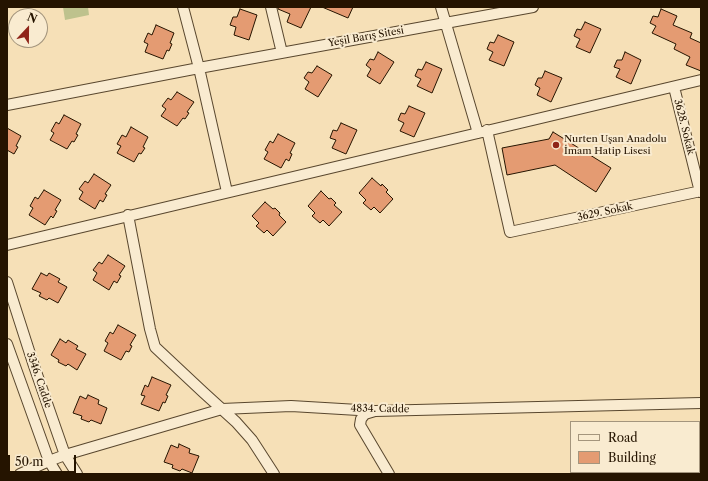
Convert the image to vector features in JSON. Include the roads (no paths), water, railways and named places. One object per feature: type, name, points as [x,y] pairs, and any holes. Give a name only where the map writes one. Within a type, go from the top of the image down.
[{"type":"street","points":[[183,7],[199,68],[227,192]]},
{"type":"street","points":[[271,7],[282,52]]},
{"type":"street","points":[[441,7],[482,132]]},
{"type":"street","name":"Yeşil Barış Sitesi","points":[[7,105],[282,52],[533,7]]},
{"type":"street","points":[[7,245],[701,80]]},
{"type":"street","name":"3628. Sokak","points":[[674,87],[700,191]]},
{"type":"street","name":"3629. Sokak","points":[[482,132],[510,232],[700,191]]},
{"type":"street","points":[[128,215],[150,329],[155,347],[236,422],[252,440],[274,474]]},
{"type":"street","name":"3346. Cadde","points":[[7,282],[33,364],[65,455],[77,474]]},
{"type":"street","name":"3346. Cadde","points":[[7,344],[49,461],[57,474]]},
{"type":"street","name":"4834. Cadde","points":[[20,474],[65,455],[222,409],[291,406],[375,411],[701,403]]},
{"type":"street","points":[[375,411],[365,414],[361,419],[360,425],[389,474]]},
{"type":"place","name":"Nurten Uşan Anadolu İmam Hatip Lisesi","points":[[556,145]]}]
